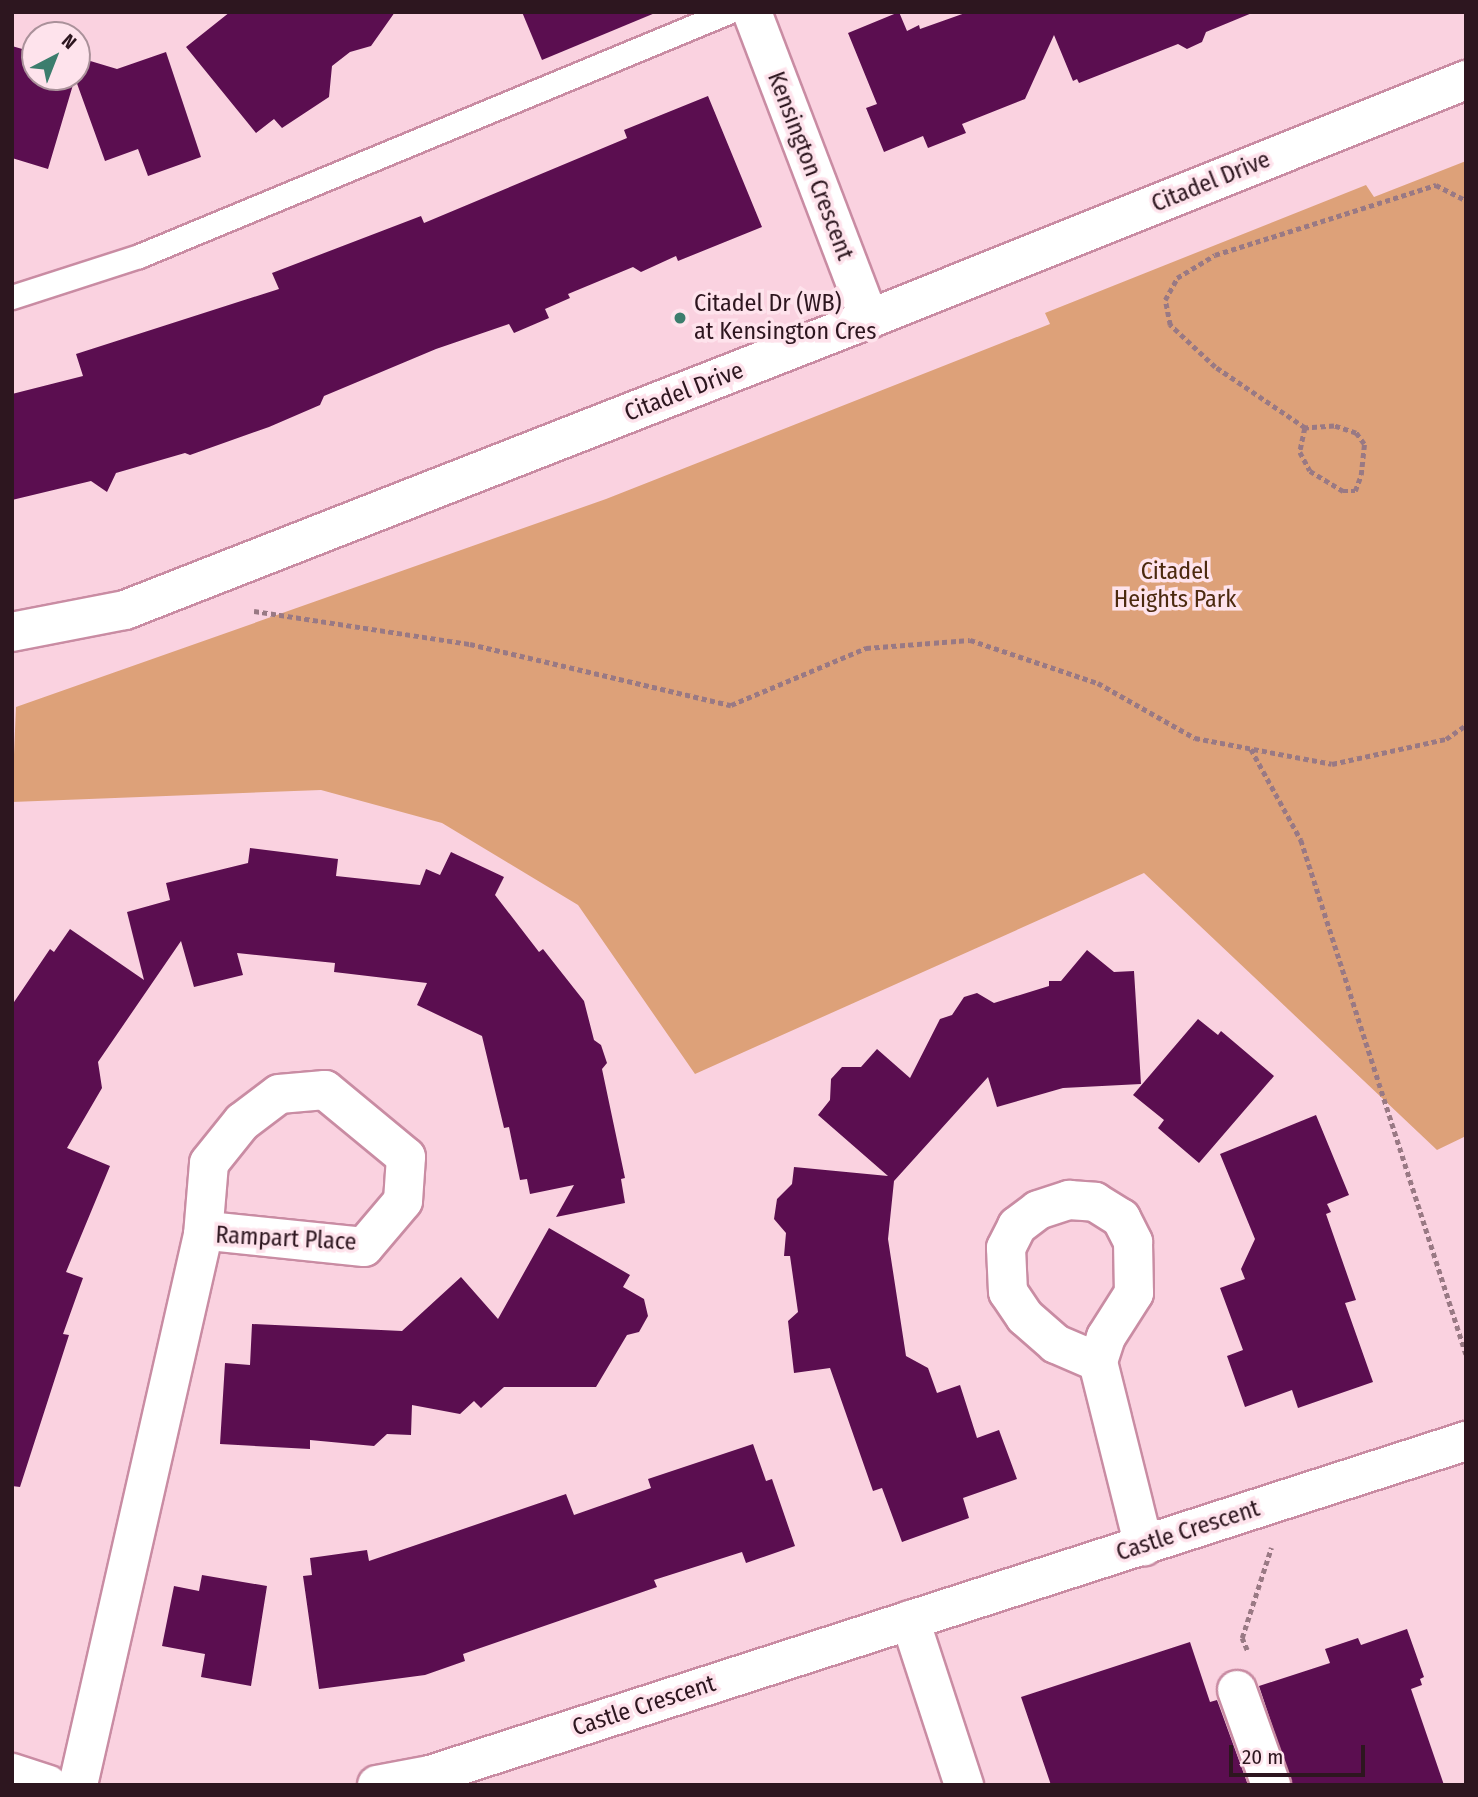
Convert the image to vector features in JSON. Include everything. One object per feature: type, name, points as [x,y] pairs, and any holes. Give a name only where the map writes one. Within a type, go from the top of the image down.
[{"type":"street","name":"Kensington Crescent","points":[[752,12],[869,319]]},
{"type":"street","name":"Citadel Drive","points":[[12,632],[125,610],[869,319],[1466,80]]},
{"type":"street","name":"Rampart Place","points":[[78,1785],[203,1236],[209,1163],[242,1122],[279,1094],[325,1090],[406,1157],[403,1201],[364,1247],[273,1240],[210,1231],[203,1236]]},
{"type":"street","points":[[1098,1362],[1144,1546]]},
{"type":"street","name":"Castle Crescent","points":[[377,1785],[430,1775],[1466,1441]]},
{"type":"street","points":[[910,1620],[964,1785]]},
{"type":"street","points":[[1237,1690],[1270,1785]]},
{"type":"street","points":[[12,1773],[48,1785]]},
{"type":"lane","points":[[12,297],[139,256],[729,12]]},
{"type":"path","points":[[1305,428],[1300,452],[1310,471],[1343,491],[1355,491],[1361,475],[1364,444],[1356,433],[1334,426],[1305,428],[1215,368],[1170,326],[1165,300],[1177,278],[1215,255],[1436,185],[1466,200]]},
{"type":"path","points":[[254,611],[470,644],[731,705],[866,648],[970,640],[1098,683],[1195,738],[1332,764],[1446,739],[1466,725]]},
{"type":"path","points":[[1251,748],[1301,840],[1466,1354]]},
{"type":"path","points":[[1242,1638],[1272,1544]]},
{"type":"green space","name":"Citadel Heights Park","points":[[1466,161],[1466,1136],[1437,1150],[1144,873],[695,1074],[578,905],[442,823],[321,790],[12,802],[16,707],[606,499],[1050,324],[1045,313],[1366,185],[1374,197]]},
{"type":"building","points":[[230,12],[395,12],[371,46],[350,52],[332,66],[329,97],[282,128],[274,119],[256,133],[186,47]]},
{"type":"building","points":[[522,12],[655,12],[655,13],[542,60]]},
{"type":"building","points":[[899,12],[907,31],[919,25],[920,29],[968,12],[1252,13],[1206,32],[1202,42],[1187,49],[1178,44],[1079,83],[1077,79],[1073,81],[1054,35],[1025,99],[962,124],[966,133],[928,148],[923,136],[884,152],[866,108],[877,104],[848,33]]},
{"type":"building","points":[[12,46],[21,49],[21,91],[71,91],[48,169],[12,158]]},
{"type":"building","points":[[166,52],[201,157],[148,176],[138,149],[105,161],[80,91],[91,91],[91,61],[117,69]]},
{"type":"building","points":[[708,96],[762,227],[678,261],[676,256],[641,272],[633,267],[568,294],[570,298],[545,309],[549,318],[514,333],[509,324],[436,349],[324,396],[320,405],[269,427],[190,455],[185,453],[116,473],[107,492],[91,481],[12,500],[12,394],[83,376],[76,354],[279,289],[272,273],[421,216],[424,223],[627,138],[624,130]]},
{"type":"building","points":[[250,848],[338,859],[336,876],[420,885],[426,869],[440,875],[451,852],[504,877],[495,895],[539,952],[543,949],[584,1001],[594,1040],[601,1045],[607,1063],[602,1069],[625,1178],[621,1179],[625,1203],[556,1217],[574,1185],[530,1194],[527,1179],[520,1180],[509,1127],[504,1128],[482,1036],[417,1005],[427,983],[334,972],[335,963],[237,953],[243,975],[194,987],[181,941],[98,1062],[102,1088],[67,1148],[110,1166],[66,1272],[83,1278],[63,1334],[69,1335],[20,1487],[12,1486],[12,1005],[50,949],[54,952],[70,929],[144,980],[127,912],[170,900],[166,883],[248,863]]},
{"type":"building","points":[[1087,950],[1114,972],[1134,971],[1141,1084],[1063,1088],[997,1107],[988,1077],[894,1181],[888,1239],[906,1356],[928,1368],[937,1393],[960,1385],[977,1438],[999,1430],[1017,1479],[963,1498],[969,1518],[902,1542],[882,1488],[873,1491],[830,1368],[794,1373],[788,1321],[798,1312],[790,1256],[784,1256],[786,1233],[774,1219],[777,1199],[792,1184],[794,1167],[888,1176],[818,1115],[830,1100],[831,1079],[842,1067],[861,1067],[877,1049],[910,1078],[940,1019],[952,1015],[964,997],[977,993],[994,1003],[1049,986],[1049,981],[1061,981]]},
{"type":"building","points":[[1198,1019],[1218,1035],[1221,1031],[1274,1076],[1199,1163],[1158,1128],[1164,1120],[1133,1095]]},
{"type":"building","points":[[1316,1115],[1349,1195],[1327,1204],[1331,1212],[1326,1214],[1356,1300],[1345,1303],[1373,1382],[1298,1408],[1292,1390],[1245,1407],[1227,1356],[1243,1350],[1220,1288],[1245,1279],[1241,1269],[1255,1239],[1220,1154]]},
{"type":"building","points":[[549,1228],[630,1275],[623,1287],[644,1299],[648,1316],[639,1332],[627,1335],[596,1387],[504,1387],[481,1408],[474,1401],[460,1414],[412,1405],[411,1435],[387,1434],[374,1446],[310,1440],[310,1449],[220,1444],[225,1363],[250,1365],[252,1324],[402,1331],[461,1277],[498,1319]]},
{"type":"building","points":[[753,1444],[766,1481],[772,1479],[795,1546],[746,1563],[742,1552],[654,1580],[657,1587],[463,1654],[465,1661],[425,1675],[319,1689],[303,1576],[312,1575],[310,1558],[367,1550],[369,1561],[566,1494],[574,1515],[651,1488],[648,1479]]},
{"type":"building","points":[[202,1575],[267,1586],[251,1686],[201,1677],[205,1654],[162,1646],[174,1586],[199,1591]]},
{"type":"building","points":[[1407,1629],[1424,1677],[1420,1679],[1422,1685],[1411,1689],[1444,1785],[1292,1785],[1259,1686],[1330,1663],[1325,1649],[1358,1638],[1361,1645]]},
{"type":"building","points":[[1190,1642],[1210,1702],[1217,1700],[1248,1785],[1051,1785],[1021,1697]]},
{"type":"place","name":"Citadel Dr (WB) at Kensington Cres","points":[[680,318]]}]
